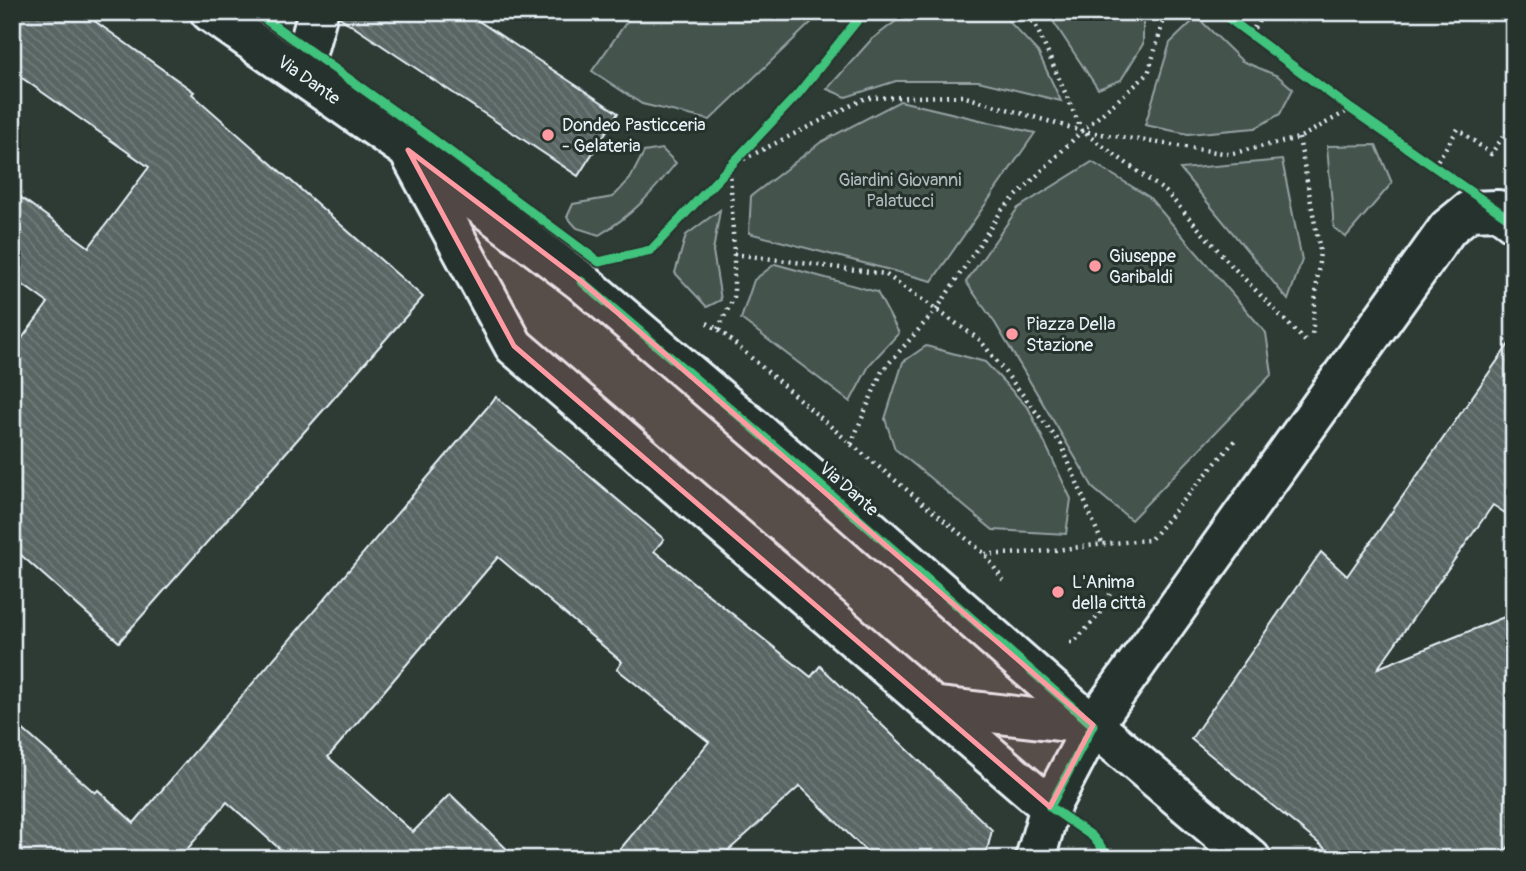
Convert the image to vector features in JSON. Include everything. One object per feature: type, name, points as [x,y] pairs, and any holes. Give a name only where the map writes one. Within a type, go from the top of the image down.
[{"type":"street","name":"Via Dante","points":[[210,12],[408,150],[581,281],[1251,859]]},
{"type":"street","points":[[301,74],[318,12]]},
{"type":"street","name":"Via Dante","points":[[408,150],[514,346],[1050,807]]},
{"type":"street","points":[[1035,859],[1050,807],[1093,725],[1448,228],[1469,211],[1506,216]]},
{"type":"street","points":[[931,706],[1093,725]]},
{"type":"path","points":[[625,256],[651,250],[799,94],[864,12]]},
{"type":"path","points":[[1021,12],[1035,24],[1082,131],[1166,192],[1233,267],[1311,347],[1320,251],[1299,138]]},
{"type":"path","points":[[851,444],[882,371],[937,309],[1002,210],[1082,131],[1148,74],[1166,12]]},
{"type":"path","points":[[1220,12],[1351,109],[1506,216]]},
{"type":"path","points":[[1250,34],[1265,12]]},
{"type":"path","points":[[730,166],[866,98],[962,96],[1082,131],[1229,154],[1299,138],[1351,109]]},
{"type":"path","points":[[1434,166],[1458,130],[1491,154],[1514,121]]},
{"type":"path","points":[[718,329],[734,298],[730,166]]},
{"type":"path","points":[[734,254],[886,274],[980,340],[1061,444],[1102,543]]},
{"type":"path","points":[[985,554],[1010,554],[1150,540],[1240,433]]},
{"type":"highlighted area","points":[[408,150],[581,281],[1093,725],[1050,807],[514,346]]},
{"type":"green space","points":[[625,12],[822,12],[710,120],[642,104],[592,71],[630,17]]},
{"type":"green space","points":[[908,12],[1000,12],[1038,52],[1061,101],[978,81],[896,81],[846,97],[827,89],[871,40]]},
{"type":"green space","points":[[1047,12],[1143,12],[1143,44],[1121,80],[1098,89]]},
{"type":"green space","points":[[1197,17],[1242,61],[1278,76],[1293,89],[1280,114],[1255,128],[1188,134],[1145,125],[1170,43]]},
{"type":"green space","name":"Giardini Giovanni Palatucci","points":[[900,101],[1035,133],[932,281],[749,233],[751,196],[821,142]]},
{"type":"green space","points":[[1376,145],[1392,183],[1346,237],[1334,228],[1327,146]]},
{"type":"green space","points":[[662,149],[676,163],[641,203],[622,220],[599,235],[577,228],[567,217],[573,204],[613,197],[630,179],[644,152]]},
{"type":"green space","points":[[1282,160],[1302,260],[1288,300],[1180,169]]},
{"type":"green space","name":"Giardini Giovanni Palatucci","points":[[1092,162],[1149,197],[1266,333],[1272,374],[1131,520],[1094,489],[995,323],[966,282],[1018,208]]},
{"type":"green space","points":[[720,210],[713,251],[721,300],[707,307],[675,273],[686,235]]},
{"type":"green space","points":[[775,264],[877,292],[899,333],[870,364],[850,402],[741,319],[754,280]]},
{"type":"green space","points":[[926,346],[985,362],[1029,409],[1071,499],[1066,534],[993,530],[895,449],[885,419],[903,362]]},
{"type":"building","points":[[12,12],[82,12],[194,92],[192,94],[423,297],[119,642],[12,547],[12,352],[48,303],[12,277],[12,191],[89,247],[149,167],[12,71]]},
{"type":"building","points":[[339,12],[465,12],[618,113],[578,176],[339,17]]},
{"type":"building","points":[[1514,337],[1514,519],[1493,505],[1378,668],[1514,613],[1514,842],[1496,859],[1338,859],[1191,739],[1321,552],[1347,576]]},
{"type":"building","points":[[496,397],[664,539],[654,551],[811,677],[820,666],[992,830],[985,859],[874,859],[800,786],[719,859],[612,859],[709,742],[617,669],[622,662],[498,557],[328,757],[413,832],[450,794],[517,859],[291,859],[227,802],[179,859],[12,859],[12,720],[95,793],[98,790],[134,823]]},
{"type":"cycle path","points":[[255,12],[599,262],[651,250],[798,94],[864,12]]},
{"type":"cycle path","points":[[1220,12],[1351,109],[1514,222]]},
{"type":"cycle path","points":[[581,281],[812,478],[1093,725],[1050,807],[1092,836],[1111,859]]},
{"type":"place","name":"Dondeo Pasticceria - Gelateria","points":[[548,135]]},
{"type":"place","name":"Giuseppe Garibaldi","points":[[1095,266]]},
{"type":"place","name":"Piazza Della Stazione","points":[[1012,334]]},
{"type":"place","name":"L'Anima della città","points":[[1058,592]]}]
